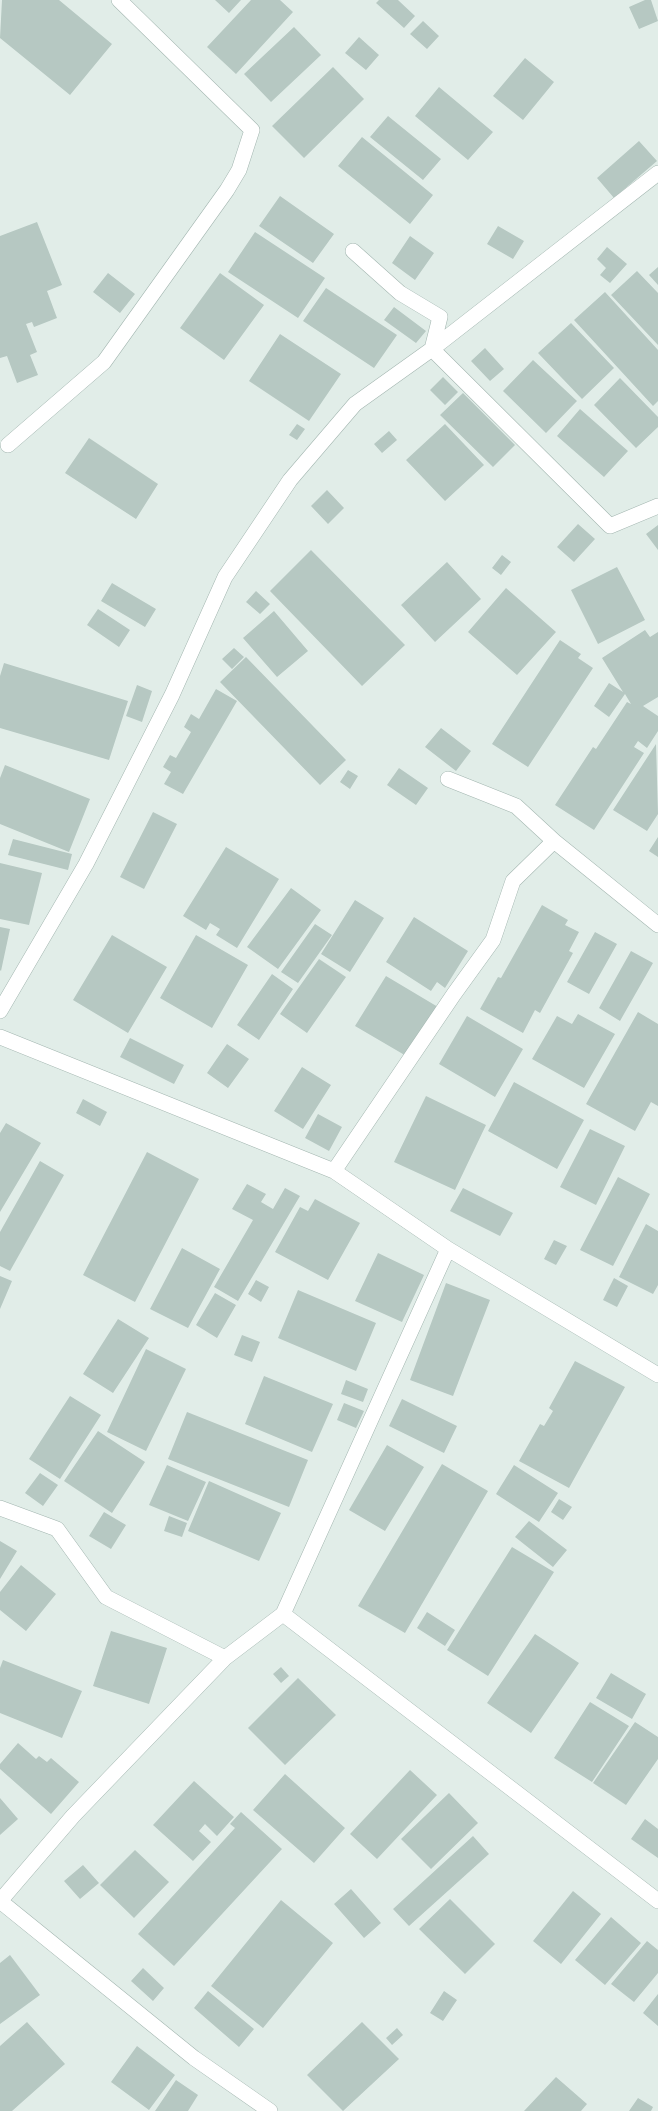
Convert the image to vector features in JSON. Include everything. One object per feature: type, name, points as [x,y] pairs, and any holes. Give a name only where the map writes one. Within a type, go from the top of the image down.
[{"type":"street","points":[[8,445],[104,362],[227,190],[239,170],[252,130],[119,0]]},
{"type":"street","points":[[0,1011],[86,864],[172,695],[225,577],[290,480],[355,404],[432,349],[658,173]]},
{"type":"street","points":[[353,251],[400,293],[440,317],[432,349]]},
{"type":"street","points":[[432,349],[610,526],[658,506]]},
{"type":"street","points":[[448,779],[516,806],[554,841],[658,925]]},
{"type":"street","points":[[334,1171],[454,994],[494,940],[513,881],[554,841]]},
{"type":"street","points":[[0,1036],[334,1171],[448,1250],[658,1375]]},
{"type":"street","points":[[270,2111],[194,2058],[0,1901],[73,1816],[225,1658],[283,1614],[448,1250]]},
{"type":"street","points":[[0,1508],[56,1529],[106,1597],[225,1658]]},
{"type":"street","points":[[283,1614],[658,1901]]},
{"type":"building","points":[[2,0],[59,0],[112,44],[70,95],[0,38]]},
{"type":"building","points":[[215,0],[241,0],[229,13]]},
{"type":"building","points":[[251,0],[280,0],[293,12],[236,74],[207,47]]},
{"type":"building","points":[[379,0],[398,0],[415,16],[404,28],[376,3]]},
{"type":"building","points":[[645,0],[651,0],[658,21],[639,29],[629,7]]},
{"type":"building","points":[[423,21],[439,36],[427,49],[410,34]]},
{"type":"building","points":[[294,27],[321,55],[271,102],[244,74]]},
{"type":"building","points":[[359,37],[379,55],[366,70],[345,53]]},
{"type":"building","points":[[525,58],[554,82],[523,120],[493,96]]},
{"type":"building","points":[[333,67],[364,99],[304,158],[272,126]]},
{"type":"building","points":[[439,87],[493,132],[468,160],[415,116]]},
{"type":"building","points":[[388,116],[441,159],[423,180],[370,137]]},
{"type":"building","points":[[362,137],[433,195],[410,224],[338,166]]},
{"type":"building","points":[[639,141],[657,161],[614,198],[597,178]]},
{"type":"building","points":[[280,196],[334,234],[313,263],[259,226]]},
{"type":"building","points":[[37,222],[62,285],[47,291],[57,318],[34,327],[32,322],[26,324],[37,352],[30,355],[38,375],[17,383],[7,356],[0,358],[0,236]]},
{"type":"building","points":[[498,226],[524,241],[513,259],[487,244]]},
{"type":"building","points":[[255,232],[325,278],[298,318],[228,272]]},
{"type":"building","points":[[410,236],[434,253],[415,280],[392,263]]},
{"type":"building","points":[[607,247],[627,264],[610,283],[600,275],[606,268],[597,259]]},
{"type":"building","points":[[658,267],[658,285],[649,275]]},
{"type":"building","points":[[637,271],[658,293],[658,345],[611,295]]},
{"type":"building","points":[[108,273],[135,294],[120,313],[93,292]]},
{"type":"building","points":[[220,273],[264,305],[224,360],[180,328]]},
{"type":"building","points":[[326,288],[397,335],[374,368],[303,321]]},
{"type":"building","points":[[605,292],[658,350],[658,401],[653,406],[574,320]]},
{"type":"building","points":[[394,307],[426,331],[416,343],[384,320]]},
{"type":"building","points":[[571,323],[614,368],[582,399],[538,353]]},
{"type":"building","points":[[280,334],[341,374],[309,421],[249,381]]},
{"type":"building","points":[[485,348],[504,369],[490,381],[471,361]]},
{"type":"building","points":[[533,360],[577,401],[546,433],[503,391]]},
{"type":"building","points":[[443,377],[458,392],[445,405],[430,390]]},
{"type":"building","points":[[620,378],[658,417],[658,427],[636,448],[594,405]]},
{"type":"building","points":[[463,393],[515,445],[493,467],[440,415]]},
{"type":"building","points":[[580,409],[628,451],[604,477],[557,436]]},
{"type":"building","points":[[297,424],[305,429],[297,440],[289,435]]},
{"type":"building","points":[[445,424],[484,465],[445,501],[406,460]]},
{"type":"building","points":[[389,431],[397,440],[382,453],[374,444]]},
{"type":"building","points":[[89,438],[158,484],[136,519],[65,473]]},
{"type":"building","points":[[327,490],[344,508],[328,524],[311,506]]},
{"type":"building","points":[[578,524],[595,539],[574,562],[557,547]]},
{"type":"building","points":[[658,525],[658,550],[646,534]]},
{"type":"building","points":[[311,550],[405,645],[362,686],[270,591]]},
{"type":"building","points":[[502,555],[511,562],[501,575],[492,568]]},
{"type":"building","points":[[447,562],[481,599],[435,642],[401,605]]},
{"type":"building","points":[[617,567],[645,620],[598,644],[571,590]]},
{"type":"building","points":[[112,583],[156,609],[145,627],[101,601]]},
{"type":"building","points":[[506,588],[556,632],[517,675],[468,632]]},
{"type":"building","points":[[256,591],[270,604],[260,614],[246,602]]},
{"type":"building","points":[[98,609],[130,630],[119,647],[87,625]]},
{"type":"building","points":[[274,611],[308,651],[277,677],[243,638]]},
{"type":"building","points":[[645,630],[650,637],[658,632],[658,697],[643,706],[658,716],[658,731],[647,748],[638,741],[634,747],[644,753],[594,830],[555,805],[593,747],[596,749],[627,702],[631,704],[625,694],[609,717],[594,706],[609,683],[623,692],[602,658]]},
{"type":"building","points":[[560,640],[581,654],[578,658],[593,668],[528,767],[492,744]]},
{"type":"building","points":[[234,648],[244,657],[232,669],[222,659]]},
{"type":"building","points":[[246,657],[346,760],[320,785],[220,682]]},
{"type":"building","points":[[4,663],[128,701],[109,760],[0,728],[0,676]]},
{"type":"building","points":[[137,685],[152,691],[142,722],[126,716]]},
{"type":"building","points":[[216,689],[237,701],[183,794],[164,784],[171,772],[163,767],[170,755],[176,758],[191,732],[184,727],[191,714],[199,719]]},
{"type":"building","points":[[441,728],[471,751],[456,771],[425,747]]},
{"type":"building","points":[[656,744],[658,814],[647,831],[613,810]]},
{"type":"building","points":[[5,765],[90,799],[69,852],[0,824],[0,778]]},
{"type":"building","points":[[399,768],[428,788],[416,805],[387,785]]},
{"type":"building","points":[[348,770],[358,776],[350,789],[340,782]]},
{"type":"building","points":[[153,812],[177,824],[144,889],[120,877]]},
{"type":"building","points":[[658,837],[658,857],[649,851]]},
{"type":"building","points":[[13,839],[72,854],[68,870],[8,855]]},
{"type":"building","points":[[226,847],[279,879],[237,948],[216,935],[220,929],[210,923],[206,930],[183,916]]},
{"type":"building","points":[[0,863],[42,873],[29,925],[0,919]]},
{"type":"building","points":[[291,888],[321,910],[278,969],[247,947]]},
{"type":"building","points":[[355,900],[384,918],[350,972],[321,954]]},
{"type":"building","points":[[542,905],[568,920],[565,925],[579,932],[569,951],[573,953],[540,1013],[535,1010],[523,1033],[480,1009],[498,977],[501,978]]},
{"type":"building","points":[[414,917],[468,951],[445,988],[437,982],[431,991],[386,962]]},
{"type":"building","points":[[315,924],[332,935],[298,983],[281,972]]},
{"type":"building","points":[[0,927],[10,929],[1,971],[0,970]]},
{"type":"building","points":[[595,932],[617,944],[589,994],[567,982]]},
{"type":"building","points":[[112,935],[167,967],[128,1033],[73,1000]]},
{"type":"building","points":[[196,935],[248,965],[212,1028],[160,998]]},
{"type":"building","points":[[631,951],[653,963],[620,1021],[599,1008]]},
{"type":"building","points":[[319,959],[346,977],[307,1033],[280,1014]]},
{"type":"building","points":[[272,974],[293,989],[259,1040],[237,1025]]},
{"type":"building","points":[[386,976],[438,1007],[408,1057],[355,1026]]},
{"type":"building","points":[[638,1012],[658,1024],[658,1106],[651,1102],[635,1131],[586,1104]]},
{"type":"building","points":[[578,1014],[615,1034],[584,1088],[532,1059],[557,1016],[572,1024]]},
{"type":"building","points":[[467,1016],[523,1049],[495,1097],[439,1064]]},
{"type":"building","points":[[130,1038],[184,1065],[174,1084],[120,1057]]},
{"type":"building","points":[[227,1044],[249,1059],[228,1088],[207,1073]]},
{"type":"building","points":[[302,1067],[331,1085],[303,1129],[274,1111]]},
{"type":"building","points":[[514,1082],[584,1120],[557,1169],[488,1131]]},
{"type":"building","points":[[426,1096],[486,1125],[455,1190],[394,1162]]},
{"type":"building","points":[[83,1099],[107,1112],[100,1126],[76,1113]]},
{"type":"building","points":[[318,1114],[342,1127],[329,1151],[305,1138]]},
{"type":"building","points":[[6,1123],[41,1143],[0,1212],[0,1133]]},
{"type":"building","points":[[590,1129],[625,1146],[596,1205],[560,1187]]},
{"type":"building","points":[[147,1152],[199,1179],[135,1302],[83,1275]]},
{"type":"building","points":[[40,1161],[64,1175],[10,1271],[0,1266],[0,1232]]},
{"type":"building","points":[[618,1177],[650,1194],[613,1266],[580,1250]]},
{"type":"building","points":[[247,1184],[266,1194],[261,1202],[273,1209],[285,1188],[300,1196],[238,1301],[214,1287],[253,1220],[232,1209]]},
{"type":"building","points":[[463,1188],[513,1213],[500,1236],[450,1211]]},
{"type":"building","points":[[315,1199],[360,1223],[328,1280],[275,1252],[300,1207],[308,1211]]},
{"type":"building","points":[[646,1224],[658,1231],[658,1285],[653,1294],[619,1277]]},
{"type":"building","points":[[554,1240],[567,1246],[556,1265],[544,1259]]},
{"type":"building","points":[[182,1248],[220,1269],[188,1328],[150,1309]]},
{"type":"building","points":[[378,1253],[424,1275],[402,1322],[355,1301]]},
{"type":"building","points":[[0,1276],[12,1281],[0,1309]]},
{"type":"building","points":[[614,1278],[628,1286],[617,1307],[603,1300]]},
{"type":"building","points":[[256,1280],[269,1287],[261,1302],[248,1294]]},
{"type":"building","points":[[446,1283],[490,1300],[453,1396],[410,1380]]},
{"type":"building","points":[[298,1290],[376,1323],[356,1371],[278,1338]]},
{"type":"building","points":[[215,1293],[236,1305],[217,1338],[196,1325]]},
{"type":"building","points":[[118,1319],[149,1338],[113,1393],[83,1374]]},
{"type":"building","points":[[242,1335],[260,1342],[252,1362],[234,1355]]},
{"type":"building","points":[[146,1349],[186,1369],[146,1451],[107,1432]]},
{"type":"building","points":[[575,1361],[625,1387],[569,1488],[519,1461],[540,1424],[544,1426],[553,1411],[549,1408]]},
{"type":"building","points":[[264,1376],[333,1404],[312,1452],[245,1424]]},
{"type":"building","points":[[346,1380],[368,1389],[363,1402],[341,1394]]},
{"type":"building","points":[[70,1396],[101,1415],[60,1479],[29,1459]]},
{"type":"building","points":[[402,1399],[457,1426],[444,1453],[389,1426]]},
{"type":"building","points":[[344,1403],[364,1411],[356,1428],[337,1420]]},
{"type":"building","points":[[187,1412],[308,1460],[289,1507],[168,1459]]},
{"type":"building","points":[[98,1431],[145,1462],[112,1513],[64,1481]]},
{"type":"building","points":[[387,1445],[424,1467],[385,1531],[349,1510]]},
{"type":"building","points":[[442,1464],[488,1491],[405,1633],[358,1606]]},
{"type":"building","points":[[167,1465],[206,1482],[188,1521],[149,1505]]},
{"type":"building","points":[[514,1465],[558,1493],[539,1522],[496,1494]]},
{"type":"building","points":[[40,1473],[58,1485],[43,1506],[25,1493]]},
{"type":"building","points":[[209,1481],[281,1513],[259,1561],[188,1531]]},
{"type":"building","points":[[559,1499],[572,1507],[563,1520],[551,1512]]},
{"type":"building","points":[[104,1512],[126,1525],[111,1549],[89,1536]]},
{"type":"building","points":[[169,1516],[187,1523],[182,1537],[164,1531]]},
{"type":"building","points":[[529,1521],[567,1550],[553,1567],[515,1537]]},
{"type":"building","points":[[0,1541],[17,1551],[0,1579]]},
{"type":"building","points":[[512,1547],[554,1572],[488,1676],[447,1650]]},
{"type":"building","points":[[21,1565],[56,1594],[26,1631],[0,1610],[0,1592]]},
{"type":"building","points":[[427,1612],[455,1630],[445,1646],[417,1628]]},
{"type":"building","points":[[111,1631],[167,1648],[149,1704],[93,1686]]},
{"type":"building","points":[[535,1634],[579,1663],[531,1733],[487,1703]]},
{"type":"building","points":[[3,1660],[82,1691],[62,1738],[0,1713],[0,1668]]},
{"type":"building","points":[[281,1667],[289,1676],[281,1683],[273,1674]]},
{"type":"building","points":[[611,1673],[646,1694],[632,1719],[596,1698]]},
{"type":"building","points":[[298,1678],[336,1715],[285,1765],[248,1728]]},
{"type":"building","points":[[590,1702],[629,1726],[592,1782],[554,1758]]},
{"type":"building","points":[[635,1722],[658,1737],[658,1759],[626,1805],[593,1783]]},
{"type":"building","points":[[18,1743],[36,1759],[39,1756],[47,1762],[51,1758],[79,1782],[51,1814],[0,1769],[0,1764]]},
{"type":"building","points":[[410,1770],[437,1795],[377,1859],[350,1834]]},
{"type":"building","points":[[285,1774],[345,1828],[314,1863],[253,1810]]},
{"type":"building","points":[[194,1781],[234,1817],[217,1836],[205,1824],[199,1831],[211,1842],[193,1861],[153,1825]]},
{"type":"building","points":[[449,1793],[478,1823],[431,1869],[401,1839]]},
{"type":"building","points":[[0,1798],[18,1819],[0,1835]]},
{"type":"building","points":[[241,1812],[282,1849],[174,1966],[138,1934],[235,1828],[230,1824]]},
{"type":"building","points":[[645,1819],[658,1829],[658,1858],[631,1839]]},
{"type":"building","points":[[473,1836],[489,1854],[409,1926],[393,1909]]},
{"type":"building","points":[[135,1850],[169,1882],[134,1918],[100,1885]]},
{"type":"building","points":[[83,1865],[99,1883],[80,1899],[64,1881]]},
{"type":"building","points":[[351,1889],[381,1923],[364,1938],[334,1904]]},
{"type":"building","points":[[573,1891],[601,1914],[561,1964],[533,1941]]},
{"type":"building","points":[[450,1899],[495,1944],[465,1974],[419,1929]]},
{"type":"building","points":[[281,1900],[333,1943],[263,2028],[211,1986]]},
{"type":"building","points":[[611,1917],[641,1943],[605,1985],[575,1960]]},
{"type":"building","points":[[647,1941],[658,1950],[658,1973],[634,2002],[611,1984]]},
{"type":"building","points":[[10,1955],[40,1995],[0,2024],[0,1963]]},
{"type":"building","points":[[143,1968],[164,1988],[153,2001],[131,1981]]},
{"type":"building","points":[[208,1991],[254,2029],[239,2047],[194,2008]]},
{"type":"building","points":[[444,1991],[457,2000],[443,2021],[430,2013]]},
{"type":"building","points":[[658,1994],[658,2026],[643,2013]]},
{"type":"building","points":[[27,2022],[65,2064],[12,2111],[0,2111],[0,2046]]},
{"type":"building","points":[[362,2022],[399,2059],[343,2111],[307,2075]]},
{"type":"building","points":[[397,2028],[403,2035],[392,2045],[386,2038]]},
{"type":"building","points":[[137,2046],[175,2075],[149,2110],[111,2082]]},
{"type":"building","points":[[556,2077],[587,2104],[581,2111],[524,2111]]},
{"type":"building","points":[[176,2080],[198,2095],[188,2111],[155,2111]]},
{"type":"building","points":[[638,2098],[653,2107],[651,2111],[629,2111]]}]
